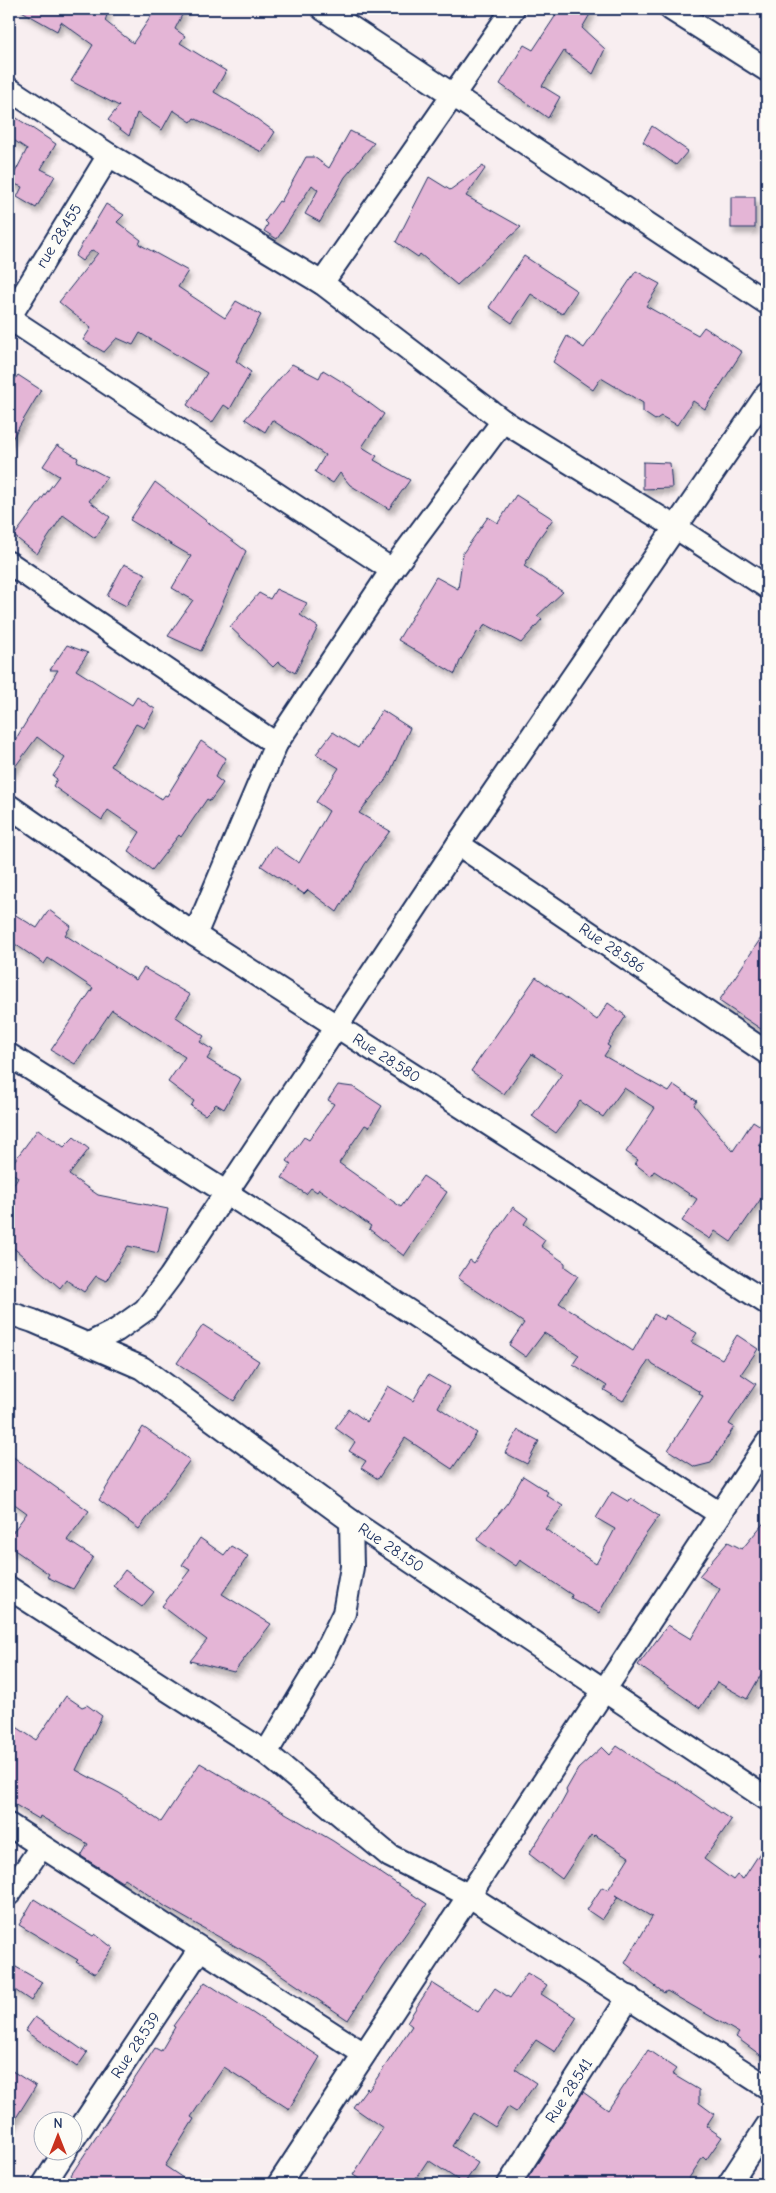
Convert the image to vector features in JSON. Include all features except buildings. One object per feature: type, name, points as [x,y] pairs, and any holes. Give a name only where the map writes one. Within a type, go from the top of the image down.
[{"type":"street","points":[[323,9],[767,303]]},
{"type":"street","points":[[322,283],[513,9]]},
{"type":"street","points":[[672,9],[767,70]]},
{"type":"street","points":[[9,90],[109,155],[322,283],[503,421],[675,527],[767,587]]},
{"type":"street","name":"rue 28.455","points":[[9,318],[109,155]]},
{"type":"street","points":[[9,318],[392,570]]},
{"type":"street","points":[[89,1344],[117,1330],[145,1310],[227,1193],[458,844],[767,394]]},
{"type":"street","points":[[195,935],[276,744],[392,570],[503,421]]},
{"type":"street","points":[[9,563],[276,744]]},
{"type":"street","name":"Rue 28.580","points":[[9,806],[195,935],[767,1303]]},
{"type":"street","name":"Rue 28.586","points":[[458,844],[767,1053]]},
{"type":"street","points":[[9,1055],[227,1193],[720,1514]]},
{"type":"street","name":"Rue 28.150","points":[[9,1313],[89,1344],[142,1368],[351,1522],[603,1692],[767,1797]]},
{"type":"street","points":[[279,2184],[767,1443]]},
{"type":"street","points":[[266,1752],[318,1668],[344,1613],[352,1567],[351,1522]]},
{"type":"street","points":[[9,1588],[266,1752],[390,1856],[468,1895],[767,2087]]},
{"type":"street","points":[[9,1825],[364,2054]]},
{"type":"street","points":[[9,1894],[41,1847]]},
{"type":"street","name":"Rue 28.539","points":[[82,2126],[200,1949]]},
{"type":"street","name":"Rue 28.541","points":[[508,2184],[629,1997]]},
{"type":"street","points":[[729,2184],[767,2126]]},
{"type":"street","points":[[44,2184],[60,2160]]}]
